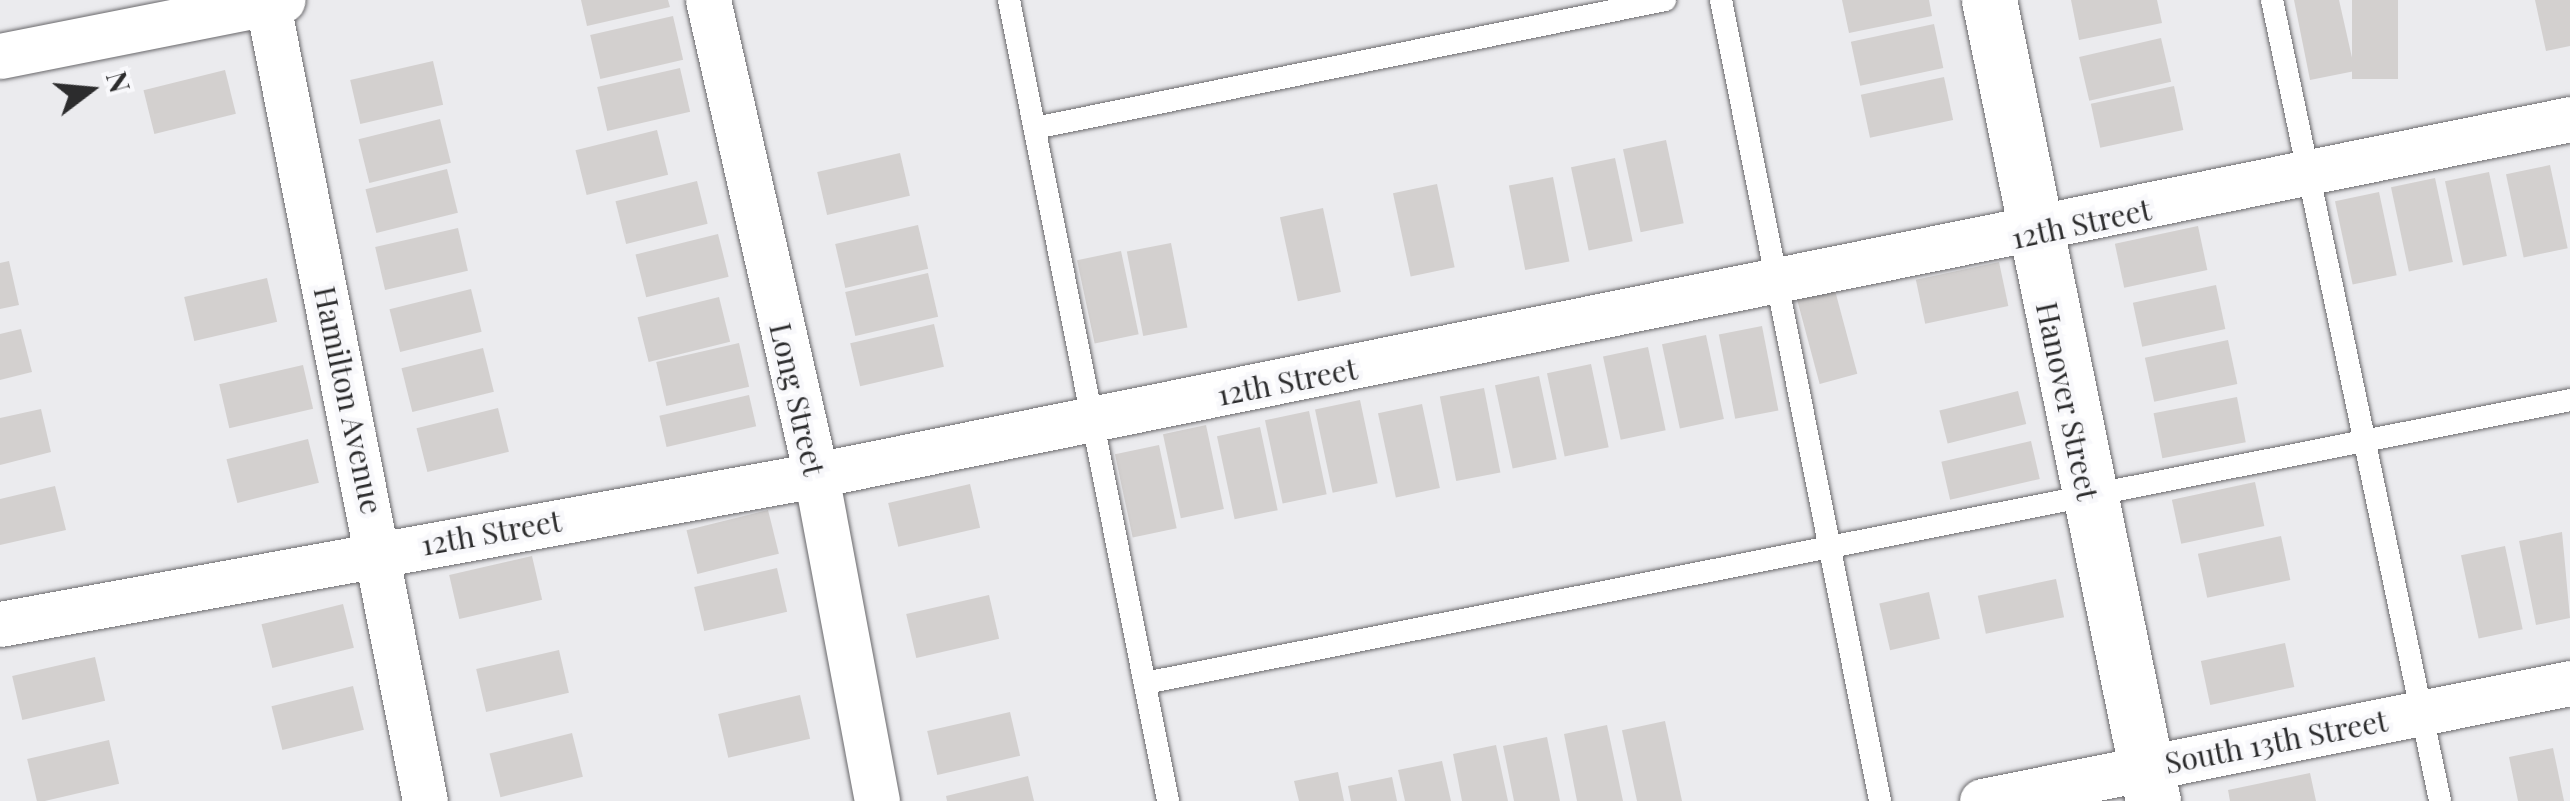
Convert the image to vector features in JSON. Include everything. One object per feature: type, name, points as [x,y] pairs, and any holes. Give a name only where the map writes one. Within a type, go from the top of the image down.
[{"type":"street","name":"Long Street","points":[[708,0],[816,475],[877,801]]},
{"type":"street","name":"Hanover Street","points":[[1989,0],[2032,233],[2150,784]]},
{"type":"street","points":[[0,56],[272,1]]},
{"type":"street","name":"Hamilton Avenue","points":[[272,1],[425,801]]},
{"type":"street","name":"12th Street","points":[[0,624],[379,551],[816,475],[2032,233],[2570,119]]},
{"type":"street","name":"South 13th Street","points":[[1982,801],[2150,784],[2422,712],[2570,683]]},
{"type":"lane","points":[[1009,0],[1168,801]]},
{"type":"lane","points":[[1034,128],[1665,0]]},
{"type":"lane","points":[[1720,0],[1880,801]]},
{"type":"lane","points":[[2272,0],[2440,801]]},
{"type":"lane","points":[[1144,683],[2364,437],[2570,400]]},
{"type":"building","points":[[581,0],[668,0],[670,7],[587,26]]},
{"type":"building","points":[[1842,0],[1929,0],[1932,16],[1849,33]]},
{"type":"building","points":[[2071,0],[2157,0],[2162,23],[2079,40]]},
{"type":"building","points":[[2294,0],[2339,0],[2355,71],[2310,80]]},
{"type":"building","points":[[2352,0],[2398,0],[2398,79],[2352,79]]},
{"type":"building","points":[[2535,0],[2570,0],[2570,46],[2546,51]]},
{"type":"building","points":[[673,16],[683,60],[600,79],[590,35]]},
{"type":"building","points":[[1934,24],[1943,68],[1860,86],[1851,42]]},
{"type":"building","points":[[2161,38],[2171,82],[2089,101],[2079,57]]},
{"type":"building","points":[[433,61],[443,105],[360,124],[350,80]]},
{"type":"building","points":[[680,68],[690,112],[607,131],[597,87]]},
{"type":"building","points":[[225,70],[236,114],[154,134],[143,90]]},
{"type":"building","points":[[1944,77],[1953,120],[1870,138],[1861,95]]},
{"type":"building","points":[[2174,86],[2183,130],[2100,148],[2091,104]]},
{"type":"building","points":[[440,119],[451,163],[369,183],[358,139]]},
{"type":"building","points":[[657,130],[668,175],[587,195],[575,150]]},
{"type":"building","points":[[1666,140],[1684,223],[1641,232],[1623,149]]},
{"type":"building","points":[[900,153],[910,196],[827,215],[817,172]]},
{"type":"building","points":[[1615,158],[1633,241],[1589,250],[1571,167]]},
{"type":"building","points":[[2550,165],[2568,248],[2524,257],[2506,174]]},
{"type":"building","points":[[447,169],[458,213],[376,233],[365,189]]},
{"type":"building","points":[[2489,172],[2507,256],[2463,265],[2445,181]]},
{"type":"building","points":[[1553,177],[1569,261],[1525,270],[1509,186]]},
{"type":"building","points":[[2435,178],[2453,262],[2409,271],[2391,187]]},
{"type":"building","points":[[697,181],[708,224],[626,244],[615,201]]},
{"type":"building","points":[[1437,184],[1455,267],[1411,276],[1393,193]]},
{"type":"building","points":[[2379,192],[2397,275],[2353,284],[2335,201]]},
{"type":"building","points":[[1323,208],[1341,292],[1298,301],[1280,217]]},
{"type":"building","points":[[918,225],[928,269],[845,288],[835,244]]},
{"type":"building","points":[[2198,226],[2207,270],[2124,288],[2115,244]]},
{"type":"building","points":[[458,228],[468,271],[385,290],[375,247]]},
{"type":"building","points":[[718,234],[729,277],[646,297],[636,255]]},
{"type":"building","points":[[1171,243],[1187,327],[1143,336],[1127,252]]},
{"type":"building","points":[[1121,251],[1139,334],[1095,343],[1077,260]]},
{"type":"building","points":[[9,261],[19,305],[0,309],[0,263]]},
{"type":"building","points":[[1999,262],[2008,306],[1925,324],[1916,280]]},
{"type":"building","points":[[928,273],[938,317],[855,336],[845,292]]},
{"type":"building","points":[[267,278],[277,322],[194,341],[184,297]]},
{"type":"building","points":[[1833,283],[1857,374],[1820,384],[1795,293]]},
{"type":"building","points":[[2216,285],[2225,329],[2142,347],[2133,303]]},
{"type":"building","points":[[471,289],[482,332],[400,352],[389,309]]},
{"type":"building","points":[[719,297],[730,342],[649,362],[637,317]]},
{"type":"building","points":[[934,324],[944,367],[860,386],[850,343]]},
{"type":"building","points":[[1762,326],[1778,410],[1735,419],[1719,334]]},
{"type":"building","points":[[21,329],[32,372],[0,380],[0,334]]},
{"type":"building","points":[[1706,335],[1724,419],[1680,428],[1662,344]]},
{"type":"building","points":[[2228,340],[2237,384],[2154,402],[2145,358]]},
{"type":"building","points":[[739,343],[749,387],[666,406],[656,362]]},
{"type":"building","points":[[1648,347],[1666,430],[1621,440],[1603,357]]},
{"type":"building","points":[[483,348],[494,392],[412,412],[401,368]]},
{"type":"building","points":[[1591,364],[1609,447],[1565,456],[1547,373]]},
{"type":"building","points":[[303,365],[313,409],[229,428],[219,384]]},
{"type":"building","points":[[1539,376],[1557,459],[1513,468],[1495,385]]},
{"type":"building","points":[[1484,388],[1500,472],[1456,481],[1440,397]]},
{"type":"building","points":[[2018,391],[2026,424],[1948,444],[1939,411]]},
{"type":"building","points":[[749,395],[756,426],[667,447],[659,416]]},
{"type":"building","points":[[2237,397],[2246,442],[2162,458],[2154,413]]},
{"type":"building","points":[[1360,400],[1378,483],[1333,493],[1315,410]]},
{"type":"building","points":[[1422,404],[1440,488],[1396,497],[1378,413]]},
{"type":"building","points":[[498,408],[509,452],[427,472],[416,428]]},
{"type":"building","points":[[41,409],[51,452],[0,465],[0,418]]},
{"type":"building","points":[[1309,411],[1327,494],[1283,503],[1265,420]]},
{"type":"building","points":[[1206,425],[1224,509],[1181,518],[1163,434]]},
{"type":"building","points":[[1260,427],[1278,510],[1235,519],[1217,436]]},
{"type":"building","points":[[308,439],[319,483],[237,503],[226,459]]},
{"type":"building","points":[[2031,441],[2040,479],[1950,500],[1941,462]]},
{"type":"building","points":[[1159,445],[1177,528],[1133,537],[1115,454]]},
{"type":"building","points":[[2255,482],[2264,526],[2181,544],[2172,500]]},
{"type":"building","points":[[970,484],[980,528],[898,547],[888,503]]},
{"type":"building","points":[[55,486],[66,530],[0,545],[0,499]]},
{"type":"building","points":[[768,510],[779,554],[697,574],[686,530]]},
{"type":"building","points":[[2562,532],[2570,618],[2536,625],[2519,541]]},
{"type":"building","points":[[2281,536],[2290,580],[2207,598],[2198,554]]},
{"type":"building","points":[[2505,546],[2523,629],[2479,638],[2461,555]]},
{"type":"building","points":[[532,556],[542,600],[459,619],[449,575]]},
{"type":"building","points":[[777,568],[787,612],[704,631],[694,587]]},
{"type":"building","points":[[2056,579],[2064,617],[1986,634],[1978,596]]},
{"type":"building","points":[[1929,592],[1940,639],[1890,650],[1879,603]]},
{"type":"building","points":[[989,595],[999,639],[916,658],[906,614]]},
{"type":"building","points":[[343,604],[354,648],[272,668],[261,624]]},
{"type":"building","points":[[2285,643],[2294,687],[2210,705],[2201,661]]},
{"type":"building","points":[[559,650],[569,693],[486,712],[476,669]]},
{"type":"building","points":[[95,657],[105,701],[22,720],[12,676]]},
{"type":"building","points":[[353,686],[364,730],[282,750],[271,706]]},
{"type":"building","points":[[800,695],[810,739],[728,758],[718,714]]},
{"type":"building","points":[[1010,712],[1020,756],[937,775],[927,731]]},
{"type":"building","points":[[1665,721],[1682,801],[1637,801],[1622,730]]},
{"type":"building","points":[[1607,725],[1623,801],[1577,801],[1564,734]]},
{"type":"building","points":[[572,733],[583,777],[500,797],[490,754]]},
{"type":"building","points":[[1547,737],[1560,801],[1514,801],[1503,746]]},
{"type":"building","points":[[109,740],[119,784],[37,801],[27,759]]},
{"type":"building","points":[[1496,745],[1508,801],[1462,801],[1453,754]]},
{"type":"building","points":[[2553,748],[2564,801],[2518,801],[2509,757]]},
{"type":"building","points":[[1442,761],[1451,801],[1405,801],[1398,770]]},
{"type":"building","points":[[1338,772],[1344,801],[1299,801],[1294,781]]},
{"type":"building","points":[[2310,773],[2316,801],[2230,801],[2228,790]]},
{"type":"building","points":[[1028,776],[1034,801],[947,801],[946,796]]},
{"type":"building","points":[[1392,777],[1397,801],[1351,801],[1348,786]]}]
